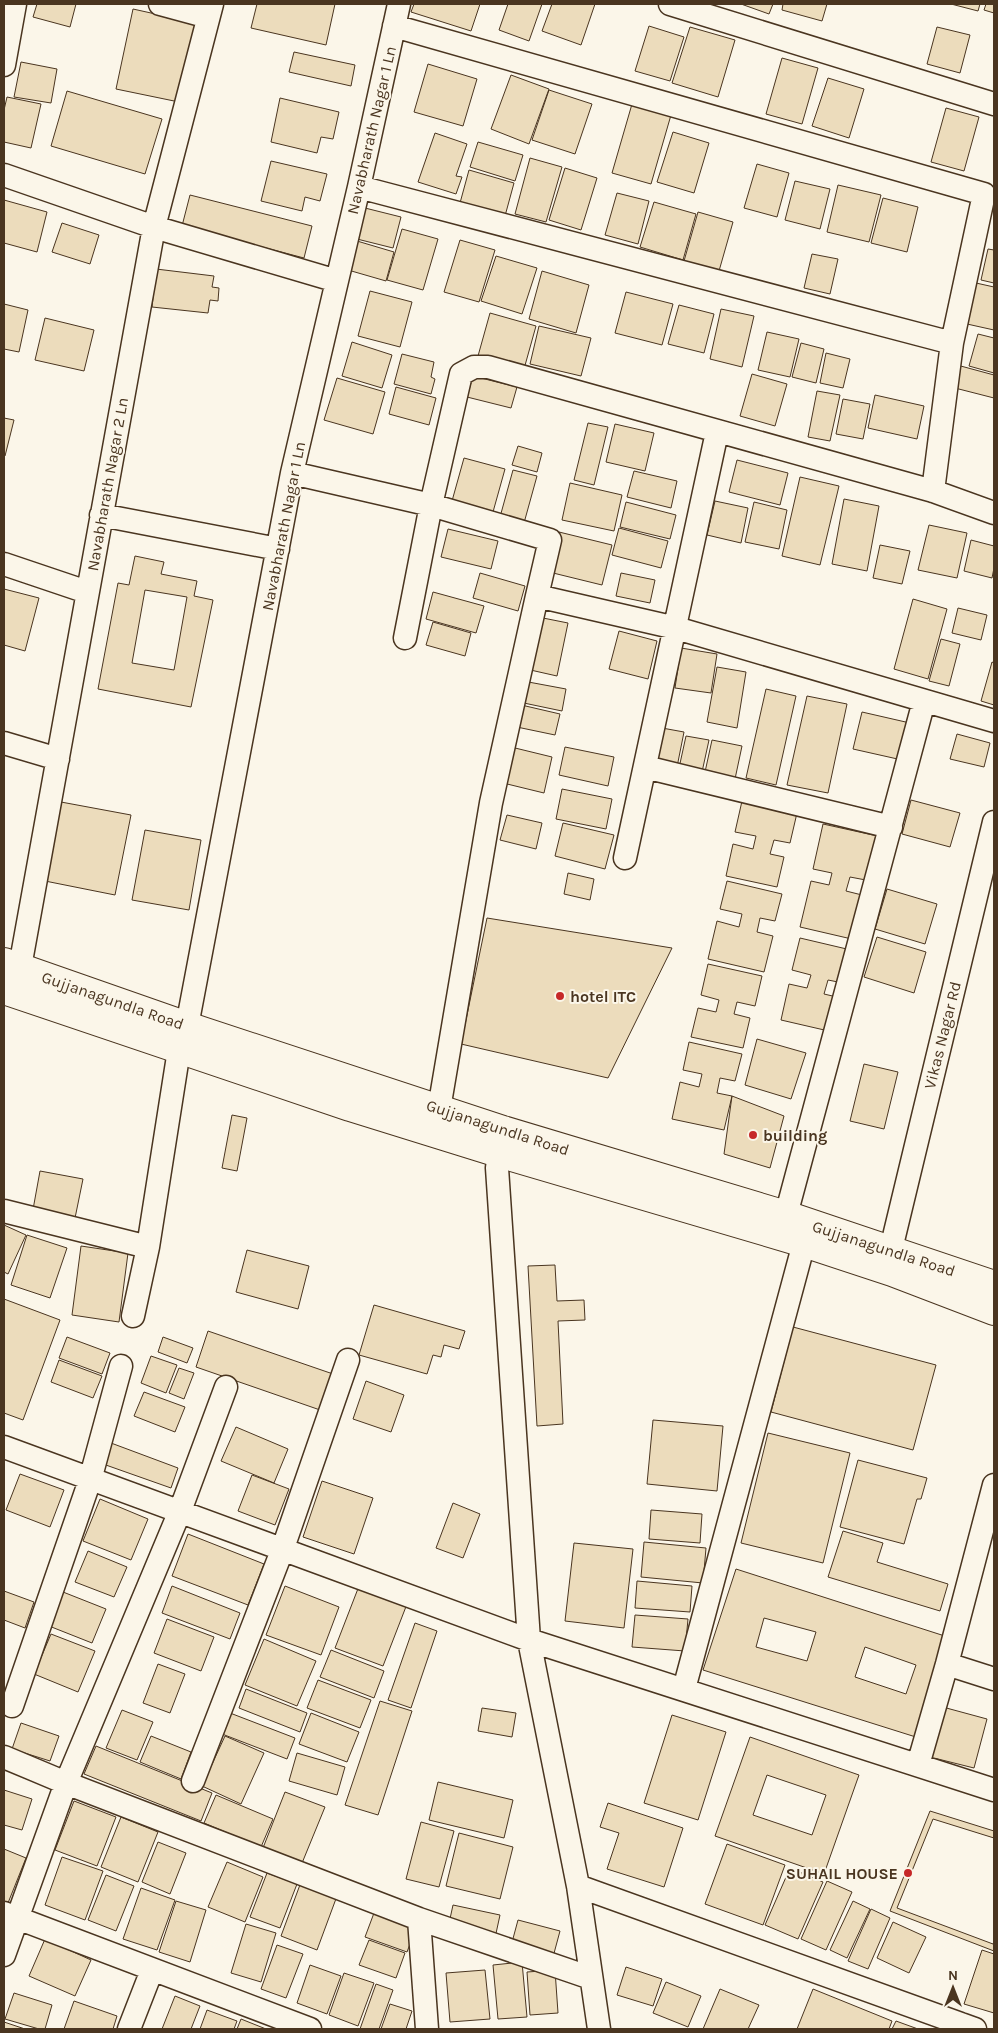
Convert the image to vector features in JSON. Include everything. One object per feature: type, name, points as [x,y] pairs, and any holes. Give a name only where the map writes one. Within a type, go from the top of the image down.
[{"type":"main road","name":"Gujjanagundla Road","points":[[12,965],[183,1038],[500,1141],[892,1272],[994,1311]]},
{"type":"main road","name":"Gujjanagundla Road","points":[[4,990],[439,1109],[500,1141],[786,1215],[994,1285]]},
{"type":"street","points":[[4,65],[15,4]]},
{"type":"street","points":[[160,4],[210,10]]},
{"type":"street","name":"Navabharath Nagar 1 Ln","points":[[133,1316],[148,1247],[183,1038],[292,473],[359,187],[399,4]]},
{"type":"street","points":[[670,4],[994,104]]},
{"type":"street","name":"Navabharath Nagar 2 Ln","points":[[12,965],[58,759],[154,227],[210,10]]},
{"type":"street","points":[[394,26],[984,194],[952,343],[933,491]]},
{"type":"street","points":[[4,175],[154,227],[337,281]]},
{"type":"street","points":[[359,187],[952,343]]},
{"type":"street","points":[[405,638],[430,505],[461,374],[474,367],[488,367],[933,491],[994,513]]},
{"type":"street","points":[[625,858],[676,628],[716,432]]},
{"type":"street","points":[[292,473],[430,505],[550,540],[491,803],[439,1109]]},
{"type":"street","points":[[101,515],[278,549]]},
{"type":"street","points":[[4,564],[87,592]]},
{"type":"street","points":[[537,596],[676,628],[994,721]]},
{"type":"street","points":[[786,1215],[924,701]]},
{"type":"street","points":[[4,743],[58,759]]},
{"type":"street","points":[[645,767],[891,827]]},
{"type":"street","name":"Vikas Nagar Rd","points":[[891,1249],[994,822]]},
{"type":"street","points":[[500,1141],[496,1168],[529,1640],[578,1886],[599,2029]]},
{"type":"street","points":[[4,1211],[148,1247]]},
{"type":"street","points":[[684,1688],[804,1243]]},
{"type":"street","points":[[193,1780],[283,1548],[348,1360]]},
{"type":"street","points":[[12,1706],[90,1480],[121,1366]]},
{"type":"street","points":[[4,1955],[10,1915],[180,1511],[226,1387]]},
{"type":"street","points":[[4,1448],[283,1548],[529,1640],[684,1688],[918,1765],[992,1782]]},
{"type":"street","points":[[918,1765],[994,1486]]},
{"type":"street","points":[[947,1664],[994,1679]]},
{"type":"street","points":[[4,1757],[66,1783],[419,1919],[591,1978]]},
{"type":"street","points":[[578,1886],[975,2029]]},
{"type":"street","points":[[10,1915],[310,2029]]},
{"type":"street","points":[[419,1919],[427,2029]]},
{"type":"street","points":[[129,2029],[152,1970]]},
{"type":"building","points":[[37,4],[76,4],[70,27],[33,17]]},
{"type":"building","points":[[257,4],[335,4],[326,45],[251,28]]},
{"type":"building","points":[[414,4],[480,4],[471,31],[411,12]]},
{"type":"building","points":[[508,4],[542,4],[529,41],[499,30]]},
{"type":"building","points":[[552,4],[595,4],[581,45],[542,31]]},
{"type":"building","points":[[741,4],[773,4],[769,14]]},
{"type":"building","points":[[783,4],[827,4],[822,21],[782,10]]},
{"type":"building","points":[[951,4],[980,4],[978,11]]},
{"type":"building","points":[[986,4],[994,4],[994,13],[984,10]]},
{"type":"building","points":[[133,9],[196,23],[179,102],[116,89]]},
{"type":"building","points":[[649,26],[684,37],[670,81],[635,71]]},
{"type":"building","points":[[690,27],[735,40],[718,97],[672,83]]},
{"type":"building","points":[[937,27],[970,35],[960,73],[927,64]]},
{"type":"building","points":[[294,52],[355,65],[351,86],[289,72]]},
{"type":"building","points":[[782,58],[818,68],[802,124],[766,114]]},
{"type":"building","points":[[21,62],[57,69],[51,103],[14,97]]},
{"type":"building","points":[[428,64],[477,79],[463,126],[414,112]]},
{"type":"building","points":[[511,75],[549,89],[529,144],[491,129]]},
{"type":"building","points":[[828,78],[864,89],[849,138],[812,126]]},
{"type":"building","points":[[549,90],[592,104],[575,154],[532,140]]},
{"type":"building","points":[[67,91],[162,119],[145,174],[51,146]]},
{"type":"building","points":[[7,97],[41,104],[31,148],[4,142],[4,110]]},
{"type":"building","points":[[280,98],[339,112],[333,139],[321,137],[317,153],[271,142]]},
{"type":"building","points":[[632,104],[671,115],[651,184],[612,173]]},
{"type":"building","points":[[946,108],[979,117],[964,171],[931,162]]},
{"type":"building","points":[[673,132],[709,143],[694,193],[657,182]]},
{"type":"building","points":[[435,133],[467,144],[456,176],[462,177],[456,194],[418,182]]},
{"type":"building","points":[[478,142],[523,155],[515,181],[470,167]]},
{"type":"building","points":[[530,158],[562,167],[546,222],[515,214]]},
{"type":"building","points":[[271,161],[327,174],[320,201],[305,197],[302,211],[261,201]]},
{"type":"building","points":[[757,164],[789,173],[777,217],[744,208]]},
{"type":"building","points":[[565,168],[597,178],[581,230],[549,220]]},
{"type":"building","points":[[469,170],[514,183],[505,216],[460,203]]},
{"type":"building","points":[[795,181],[830,189],[820,229],[785,220]]},
{"type":"building","points":[[838,185],[881,195],[869,242],[827,232]]},
{"type":"building","points":[[617,193],[649,201],[638,244],[605,235]]},
{"type":"building","points":[[190,195],[312,226],[304,258],[182,226]]},
{"type":"building","points":[[883,198],[918,207],[907,252],[871,243]]},
{"type":"building","points":[[4,200],[47,212],[37,252],[4,243]]},
{"type":"building","points":[[654,202],[696,214],[683,260],[640,247]]},
{"type":"building","points":[[361,207],[401,217],[393,248],[353,238]]},
{"type":"building","points":[[698,212],[733,222],[719,271],[684,261]]},
{"type":"building","points":[[62,223],[99,235],[90,264],[52,252]]},
{"type":"building","points":[[402,229],[438,239],[423,290],[387,280]]},
{"type":"building","points":[[460,240],[495,250],[479,302],[444,292]]},
{"type":"building","points":[[357,241],[394,252],[386,281],[348,270]]},
{"type":"building","points":[[988,249],[994,250],[994,283],[981,280]]},
{"type":"building","points":[[812,254],[838,259],[830,294],[804,288]]},
{"type":"building","points":[[496,256],[537,268],[522,314],[481,301]]},
{"type":"building","points":[[156,269],[214,276],[212,287],[219,288],[218,301],[210,300],[208,313],[152,307]]},
{"type":"building","points":[[542,271],[589,285],[576,333],[529,319]]},
{"type":"building","points":[[976,283],[994,287],[994,330],[967,324]]},
{"type":"building","points":[[370,291],[412,302],[400,347],[358,336]]},
{"type":"building","points":[[626,292],[673,304],[662,345],[615,333]]},
{"type":"building","points":[[4,304],[28,310],[19,352],[4,349]]},
{"type":"building","points":[[679,305],[714,314],[704,353],[668,344]]},
{"type":"building","points":[[721,309],[754,316],[742,367],[710,359]]},
{"type":"building","points":[[490,313],[536,326],[524,369],[478,356]]},
{"type":"building","points":[[45,318],[94,330],[84,371],[35,360]]},
{"type":"building","points":[[539,326],[591,338],[581,376],[530,364]]},
{"type":"building","points":[[767,332],[799,339],[790,377],[758,370]]},
{"type":"building","points":[[978,334],[994,338],[994,373],[969,366]]},
{"type":"building","points":[[352,342],[392,355],[382,388],[342,376]]},
{"type":"building","points":[[801,343],[824,349],[816,383],[792,377]]},
{"type":"building","points":[[826,353],[850,359],[843,388],[820,383]]},
{"type":"building","points":[[402,354],[434,362],[431,377],[435,379],[431,394],[394,384]]},
{"type":"building","points":[[957,365],[994,375],[994,398],[951,387]]},
{"type":"building","points":[[752,374],[787,384],[775,426],[740,416]]},
{"type":"building","points":[[473,376],[517,387],[511,408],[467,397]]},
{"type":"building","points":[[337,378],[385,392],[373,434],[324,420]]},
{"type":"building","points":[[396,387],[436,398],[429,425],[389,414]]},
{"type":"building","points":[[817,391],[840,395],[830,441],[808,437]]},
{"type":"building","points":[[875,395],[924,406],[917,439],[868,428]]},
{"type":"building","points":[[843,399],[870,404],[863,439],[836,434]]},
{"type":"building","points":[[4,418],[14,420],[5,456],[4,456]]},
{"type":"building","points":[[588,423],[608,427],[594,485],[574,480]]},
{"type":"building","points":[[615,424],[654,433],[645,471],[606,462]]},
{"type":"building","points":[[518,446],[542,453],[537,472],[512,465]]},
{"type":"building","points":[[464,458],[505,469],[493,512],[452,501]]},
{"type":"building","points":[[737,460],[788,473],[780,505],[729,492]]},
{"type":"building","points":[[513,470],[537,476],[524,523],[500,517]]},
{"type":"building","points":[[634,471],[677,481],[671,508],[627,497]]},
{"type":"building","points":[[800,477],[839,486],[820,565],[782,556]]},
{"type":"building","points":[[570,483],[622,495],[614,531],[562,520]]},
{"type":"building","points":[[844,499],[879,506],[867,571],[832,564]]},
{"type":"building","points":[[715,501],[748,508],[741,543],[707,535]]},
{"type":"building","points":[[626,502],[676,515],[670,539],[620,527]]},
{"type":"building","points":[[754,502],[787,510],[779,549],[745,542]]},
{"type":"building","points":[[929,525],[967,533],[957,578],[918,570]]},
{"type":"building","points":[[619,528],[668,541],[661,568],[612,555]]},
{"type":"building","points":[[448,529],[498,541],[491,569],[441,557]]},
{"type":"building","points":[[559,532],[612,545],[602,585],[549,572]]},
{"type":"building","points":[[971,540],[994,546],[992,578],[964,571]]},
{"type":"building","points":[[880,545],[910,551],[902,584],[873,578]]},
{"type":"building","points":[[135,556],[164,562],[161,574],[197,581],[194,596],[213,600],[191,707],[98,689],[118,583],[129,585]],"holes":[[[145,590],[187,597],[174,670],[132,663]]]},
{"type":"building","points":[[480,573],[525,586],[518,611],[473,598]]},
{"type":"building","points":[[621,573],[655,580],[650,603],[616,596]]},
{"type":"building","points":[[4,589],[39,598],[25,651],[4,645]]},
{"type":"building","points":[[433,592],[484,606],[476,633],[426,619]]},
{"type":"building","points":[[913,599],[947,609],[928,679],[894,669]]},
{"type":"building","points":[[958,608],[987,615],[981,640],[952,633]]},
{"type":"building","points":[[538,617],[568,623],[557,676],[526,669]]},
{"type":"building","points":[[433,622],[471,633],[465,656],[426,645]]},
{"type":"building","points":[[619,631],[657,641],[648,679],[609,669]]},
{"type":"building","points":[[941,639],[960,644],[949,686],[929,681]]},
{"type":"building","points":[[681,648],[717,654],[711,693],[675,688]]},
{"type":"building","points":[[992,662],[994,663],[994,705],[981,701]]},
{"type":"building","points":[[717,667],[746,672],[737,728],[707,722]]},
{"type":"building","points":[[523,681],[566,689],[562,711],[519,702]]},
{"type":"building","points":[[766,689],[796,696],[776,785],[746,778]]},
{"type":"building","points":[[807,696],[847,704],[828,793],[787,785]]},
{"type":"building","points":[[517,704],[560,714],[555,735],[512,726]]},
{"type":"building","points":[[862,712],[910,723],[902,760],[853,749]]},
{"type":"building","points":[[662,728],[684,732],[677,767],[655,763]]},
{"type":"building","points":[[957,734],[990,743],[984,767],[950,759]]},
{"type":"building","points":[[686,736],[709,740],[702,772],[679,768]]},
{"type":"building","points":[[712,740],[742,746],[735,779],[705,772]]},
{"type":"building","points":[[511,747],[552,757],[544,793],[503,783]]},
{"type":"building","points":[[565,747],[614,757],[608,786],[559,775]]},
{"type":"building","points":[[562,789],[612,799],[606,829],[556,819]]},
{"type":"building","points":[[911,800],[960,813],[950,847],[902,834]]},
{"type":"building","points":[[742,801],[797,813],[790,843],[774,840],[770,854],[784,857],[777,887],[726,876],[733,844],[753,849],[756,836],[735,832]]},
{"type":"building","points":[[61,802],[131,815],[115,895],[45,881]]},
{"type":"building","points":[[507,815],[542,823],[536,849],[500,840]]},
{"type":"building","points":[[563,823],[614,835],[605,869],[555,856]]},
{"type":"building","points":[[823,824],[882,837],[871,881],[850,877],[846,891],[866,896],[856,940],[800,927],[811,881],[829,885],[832,873],[813,869]]},
{"type":"building","points":[[145,830],[201,840],[189,910],[132,900]]},
{"type":"building","points":[[568,873],[594,879],[590,900],[564,894]]},
{"type":"building","points":[[727,881],[782,894],[775,921],[760,918],[757,932],[773,936],[764,972],[708,959],[717,921],[739,927],[742,914],[720,909]]},
{"type":"building","points":[[887,889],[937,904],[925,944],[875,929]]},
{"type":"building","name":"hotel ITC","points":[[487,918],[672,948],[608,1078],[461,1044]]},
{"type":"building","points":[[877,937],[926,952],[914,993],[864,977]]},
{"type":"building","points":[[800,938],[851,950],[843,983],[828,980],[824,994],[841,998],[833,1032],[781,1020],[789,984],[807,988],[811,975],[792,970]]},
{"type":"building","points":[[708,964],[762,976],[755,1006],[737,1002],[734,1014],[750,1018],[743,1048],[691,1037],[698,1008],[716,1012],[719,1000],[701,995]]},
{"type":"building","points":[[757,1039],[806,1053],[791,1099],[745,1085]]},
{"type":"building","points":[[689,1042],[742,1054],[735,1081],[720,1078],[717,1093],[732,1096],[724,1130],[672,1119],[680,1082],[699,1087],[702,1074],[683,1070]]},
{"type":"building","points":[[864,1064],[898,1072],[884,1129],[850,1121]]},
{"type":"building","name":"building","points":[[732,1096],[784,1116],[770,1168],[724,1154]]},
{"type":"building","points":[[232,1115],[247,1118],[237,1171],[222,1168]]},
{"type":"building","points":[[40,1171],[83,1179],[74,1223],[32,1215]]},
{"type":"building","points":[[4,1225],[26,1235],[8,1274],[4,1272]]},
{"type":"building","points":[[27,1235],[67,1248],[50,1298],[11,1285]]},
{"type":"building","points":[[81,1246],[128,1253],[119,1322],[72,1315]]},
{"type":"building","points":[[247,1250],[309,1266],[298,1309],[236,1292]]},
{"type":"building","points":[[555,1265],[557,1301],[584,1300],[585,1320],[558,1321],[563,1424],[537,1426],[528,1266]]},
{"type":"building","points":[[4,1299],[60,1320],[23,1420],[4,1413]]},
{"type":"building","points":[[374,1305],[465,1331],[459,1349],[444,1345],[441,1357],[433,1355],[427,1374],[359,1355]]},
{"type":"building","points":[[793,1327],[936,1365],[913,1450],[771,1412]]},
{"type":"building","points":[[208,1331],[336,1375],[323,1411],[196,1367]]},
{"type":"building","points":[[67,1337],[110,1353],[102,1374],[59,1358]]},
{"type":"building","points":[[163,1337],[193,1348],[187,1363],[158,1352]]},
{"type":"building","points":[[151,1356],[177,1365],[166,1393],[141,1383]]},
{"type":"building","points":[[59,1360],[102,1376],[93,1398],[51,1382]]},
{"type":"building","points":[[179,1368],[194,1373],[184,1399],[169,1393]]},
{"type":"building","points":[[366,1381],[404,1395],[391,1432],[353,1419]]},
{"type":"building","points":[[144,1392],[185,1407],[175,1432],[134,1416]]},
{"type":"building","points":[[653,1420],[723,1426],[717,1491],[647,1484]]},
{"type":"building","points":[[236,1427],[288,1449],[274,1483],[221,1461]]},
{"type":"building","points":[[768,1433],[850,1453],[823,1563],[741,1543]]},
{"type":"building","points":[[111,1443],[178,1468],[171,1488],[103,1464]]},
{"type":"building","points":[[858,1460],[927,1478],[921,1499],[917,1499],[904,1544],[840,1527]]},
{"type":"building","points":[[20,1474],[64,1490],[50,1527],[6,1510]]},
{"type":"building","points":[[252,1475],[289,1489],[275,1525],[238,1511]]},
{"type":"building","points":[[322,1481],[373,1498],[354,1554],[303,1537]]},
{"type":"building","points":[[100,1499],[148,1519],[131,1560],[83,1541]]},
{"type":"building","points":[[453,1503],[480,1514],[463,1558],[436,1548]]},
{"type":"building","points":[[651,1510],[702,1514],[700,1543],[649,1539]]},
{"type":"building","points":[[843,1531],[883,1543],[877,1562],[948,1584],[940,1611],[828,1577]]},
{"type":"building","points":[[188,1534],[264,1564],[248,1605],[172,1576]]},
{"type":"building","points":[[644,1542],[706,1548],[703,1583],[641,1577]]},
{"type":"building","points":[[574,1543],[633,1549],[624,1628],[565,1621]]},
{"type":"building","points":[[88,1551],[127,1567],[114,1597],[75,1582]]},
{"type":"building","points":[[736,1569],[951,1638],[919,1738],[703,1670]],"holes":[[[764,1618],[816,1632],[807,1661],[756,1647]],[[865,1647],[916,1665],[906,1694],[855,1677]]]},
{"type":"building","points":[[637,1581],[692,1586],[690,1612],[635,1608]]},
{"type":"building","points":[[172,1586],[240,1613],[230,1639],[162,1613]]},
{"type":"building","points":[[285,1586],[339,1607],[321,1655],[266,1635]]},
{"type":"building","points":[[359,1586],[407,1604],[383,1666],[335,1648]]},
{"type":"building","points":[[4,1591],[34,1602],[25,1628],[4,1620]]},
{"type":"building","points":[[63,1592],[106,1609],[92,1643],[49,1626]]},
{"type":"building","points":[[635,1615],[688,1619],[685,1651],[632,1647]]},
{"type":"building","points":[[167,1619],[214,1637],[201,1671],[154,1653]]},
{"type":"building","points":[[415,1623],[437,1631],[411,1708],[388,1700]]},
{"type":"building","points":[[51,1634],[95,1651],[78,1692],[34,1674]]},
{"type":"building","points":[[264,1639],[316,1661],[297,1706],[245,1685]]},
{"type":"building","points":[[331,1650],[384,1671],[374,1698],[320,1677]]},
{"type":"building","points":[[158,1664],[185,1674],[170,1713],[143,1703]]},
{"type":"building","points":[[318,1680],[371,1700],[360,1728],[307,1708]]},
{"type":"building","points":[[246,1689],[307,1713],[300,1732],[239,1708]]},
{"type":"building","points":[[380,1701],[412,1711],[378,1815],[345,1805]]},
{"type":"building","points":[[939,1706],[987,1719],[974,1768],[926,1756]]},
{"type":"building","points":[[482,1708],[516,1713],[512,1737],[478,1731]]},
{"type":"building","points":[[122,1710],[153,1722],[137,1760],[106,1748]]},
{"type":"building","points":[[230,1713],[295,1738],[287,1759],[222,1734]]},
{"type":"building","points":[[311,1713],[359,1732],[347,1762],[299,1744]]},
{"type":"building","points":[[672,1715],[726,1732],[698,1820],[644,1803]]},
{"type":"building","points":[[21,1723],[59,1736],[50,1761],[12,1749]]},
{"type":"building","points":[[151,1736],[191,1752],[181,1779],[140,1762]]},
{"type":"building","points":[[225,1736],[264,1753],[241,1804],[202,1786]]},
{"type":"building","points":[[750,1737],[859,1775],[824,1874],[715,1836]],"holes":[[[767,1775],[826,1795],[812,1835],[753,1815]]]},
{"type":"building","points":[[96,1746],[212,1793],[201,1821],[84,1774]]},
{"type":"building","points":[[297,1753],[345,1767],[337,1795],[289,1781]]},
{"type":"building","points":[[438,1782],[513,1800],[504,1838],[429,1820]]},
{"type":"building","points":[[4,1790],[32,1799],[22,1830],[4,1825]]},
{"type":"building","points":[[285,1792],[325,1807],[300,1868],[261,1853]]},
{"type":"building","points":[[216,1795],[273,1819],[261,1847],[204,1823]]},
{"type":"building","points":[[74,1801],[116,1817],[97,1866],[55,1850]]},
{"type":"building","points":[[608,1803],[683,1828],[664,1887],[607,1869],[619,1833],[600,1827]]},
{"type":"building","name":"SUHAIL HOUSE","points":[[930,1811],[994,1831],[994,1838],[933,1819],[897,1908],[993,1944],[994,1941],[994,1951],[890,1911]]},
{"type":"building","points":[[121,1817],[158,1832],[138,1882],[101,1867]]},
{"type":"building","points":[[421,1822],[454,1831],[439,1887],[406,1879]]},
{"type":"building","points":[[459,1833],[513,1847],[500,1899],[446,1886]]},
{"type":"building","points":[[158,1842],[186,1853],[170,1894],[142,1882]]},
{"type":"building","points":[[727,1844],[785,1865],[763,1925],[705,1904]]},
{"type":"building","points":[[4,1849],[26,1858],[8,1903],[4,1901]]},
{"type":"building","points":[[62,1857],[103,1871],[85,1920],[45,1905]]},
{"type":"building","points":[[227,1862],[263,1877],[245,1922],[208,1907]]},
{"type":"building","points":[[790,1868],[823,1882],[798,1939],[765,1925]]},
{"type":"building","points":[[267,1873],[297,1884],[280,1928],[250,1917]]},
{"type":"building","points":[[106,1875],[134,1886],[116,1931],[88,1920]]},
{"type":"building","points":[[827,1881],[852,1892],[826,1950],[801,1939]]},
{"type":"building","points":[[301,1882],[337,1896],[317,1950],[281,1936]]},
{"type":"building","points":[[141,1888],[175,1900],[157,1950],[123,1939]]},
{"type":"building","points":[[176,1901],[206,1910],[190,1962],[159,1952]]},
{"type":"building","points":[[853,1901],[870,1909],[847,1958],[830,1950]]},
{"type":"building","points":[[453,1905],[500,1915],[495,1938],[448,1928]]},
{"type":"building","points":[[871,1909],[890,1918],[868,1969],[848,1961]]},
{"type":"building","points":[[374,1913],[416,1928],[407,1952],[365,1937]]},
{"type":"building","points":[[518,1920],[560,1931],[553,1957],[511,1946]]},
{"type":"building","points":[[893,1922],[926,1937],[909,1973],[877,1958]]},
{"type":"building","points":[[246,1924],[276,1933],[261,1982],[231,1973]]},
{"type":"building","points":[[45,1939],[91,1960],[75,1996],[29,1976]]},
{"type":"building","points":[[369,1940],[405,1953],[396,1978],[359,1965]]},
{"type":"building","points":[[277,1945],[303,1954],[286,1998],[261,1989]]},
{"type":"building","points":[[982,1950],[994,1954],[994,2013],[964,2004]]},
{"type":"building","points":[[522,1962],[527,2017],[498,2019],[493,1965]]},
{"type":"building","points":[[310,1965],[341,1976],[327,2014],[297,2003]]},
{"type":"building","points":[[626,1967],[662,1979],[653,2006],[617,1995]]},
{"type":"building","points":[[485,1970],[490,2019],[450,2022],[446,1973]]},
{"type":"building","points":[[555,1970],[558,2013],[530,2015],[527,1972]]},
{"type":"building","points":[[344,1973],[374,1983],[358,2026],[329,2015]]},
{"type":"building","points":[[666,1982],[701,1996],[688,2027],[653,2013]]},
{"type":"building","points":[[376,1984],[393,1990],[379,2029],[360,2029]]},
{"type":"building","points":[[720,1989],[759,2005],[748,2029],[703,2029]]},
{"type":"building","points":[[813,1989],[892,2021],[889,2029],[797,2029]]},
{"type":"building","points":[[14,1993],[52,2005],[45,2029],[5,2019]]},
{"type":"building","points":[[175,1996],[200,2006],[191,2029],[162,2029]]},
{"type":"building","points":[[74,2001],[117,2016],[113,2029],[64,2029]]},
{"type":"building","points":[[390,2004],[412,2011],[406,2029],[381,2029]]},
{"type":"building","points":[[207,2010],[237,2021],[234,2029],[200,2029]]},
{"type":"building","points":[[241,2019],[266,2029],[237,2029]]},
{"type":"building","points":[[896,2021],[918,2029],[892,2029]]},
{"type":"building","points":[[4,2022],[25,2029],[4,2029]]},
{"type":"place","name":"hotel ITC","points":[[560,996]]},
{"type":"place","name":"building","points":[[753,1135]]},
{"type":"place","name":"SUHAIL HOUSE","points":[[908,1873]]}]
